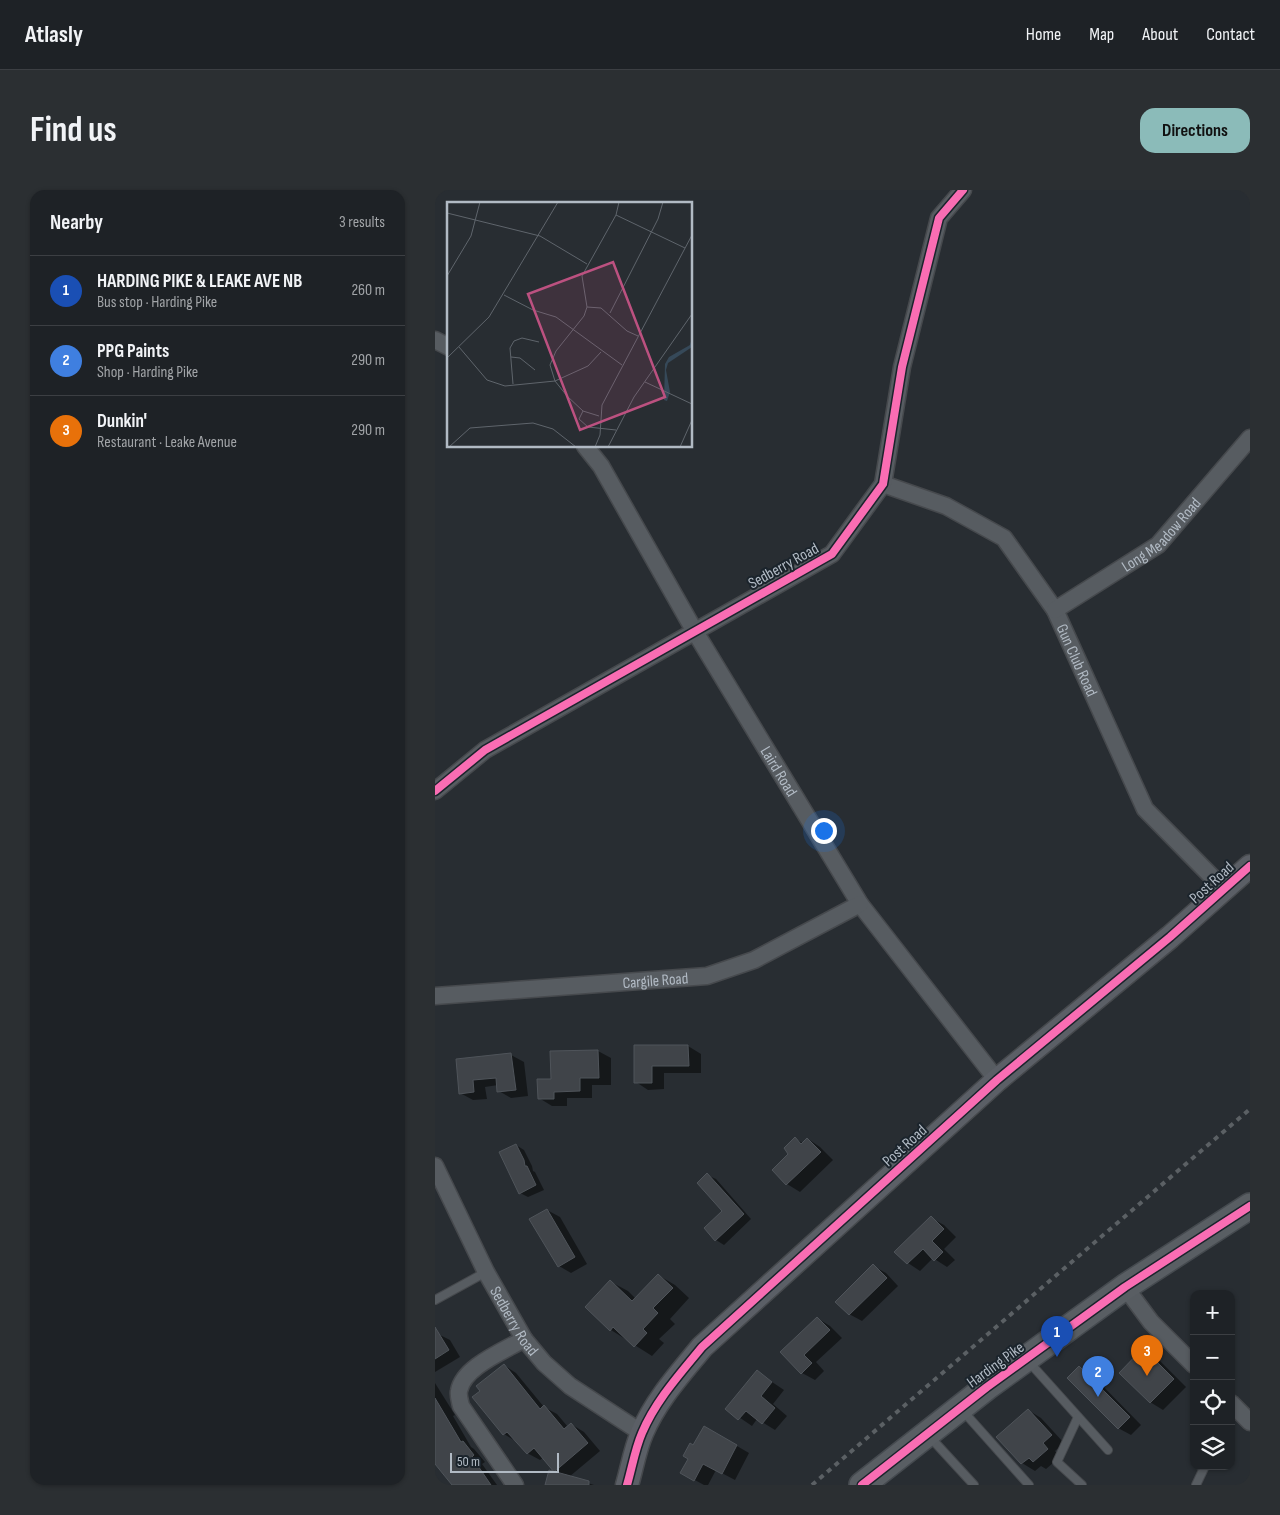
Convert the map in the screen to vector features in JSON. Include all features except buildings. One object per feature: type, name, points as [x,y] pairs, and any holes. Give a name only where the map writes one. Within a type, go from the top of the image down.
[{"type":"main road","name":"Harding Pike","points":[[862,1485],[1026,1358],[1125,1287],[1250,1206]]},
{"type":"street","name":"Sedberry Road","points":[[435,790],[485,750],[694,630],[832,554],[883,484],[902,367],[939,218],[963,190]]},
{"type":"street","points":[[435,340],[447,346]]},
{"type":"street","name":"Long Meadow Road","points":[[1055,610],[1158,545],[1250,438]]},
{"type":"street","name":"Laird Road","points":[[587,448],[601,466],[694,630],[860,904],[997,1080]]},
{"type":"street","name":"Gun Club Road","points":[[883,484],[946,506],[1004,538],[1055,610],[1145,809],[1224,888]]},
{"type":"street","name":"Post Road","points":[[627,1485],[642,1433],[670,1386],[702,1347],[997,1080],[1170,937],[1250,866]]},
{"type":"street","name":"Cargile Road","points":[[435,996],[707,976],[754,960],[860,904]]},
{"type":"street","name":"Sedberry Road","points":[[435,1166],[486,1272],[524,1339],[544,1364],[570,1386],[642,1433]]},
{"type":"street","points":[[1125,1287],[1151,1322],[1190,1362]]},
{"type":"street","points":[[515,1485],[461,1406],[458,1394],[461,1382],[470,1371],[524,1339]]},
{"type":"street","points":[[1235,1410],[1250,1422]]},
{"type":"lane","points":[[435,1300],[486,1272]]},
{"type":"lane","points":[[1026,1358],[1108,1450]]},
{"type":"lane","points":[[960,1408],[1029,1485]]},
{"type":"lane","points":[[1078,1417],[1057,1462],[1082,1485]]},
{"type":"lane","points":[[927,1433],[974,1485]]},
{"type":"lane","points":[[1196,1485],[1203,1470]]},
{"type":"railway","points":[[812,1485],[1250,1109]]},
{"type":"cycle path","points":[[435,791],[485,750],[832,554],[883,484],[902,367],[939,218],[963,190]]},
{"type":"cycle path","points":[[627,1485],[637,1445],[654,1409],[702,1347],[997,1080],[1170,937],[1250,866]]},
{"type":"cycle path","points":[[862,1485],[987,1387],[1125,1287],[1250,1206]]},
{"type":"place","name":"HARDING PIKE & LEAKE AVE NB","points":[[1057,1357]]},
{"type":"place","name":"Dunkin'","points":[[1147,1376]]},
{"type":"place","name":"PPG Paints","points":[[1098,1397]]}]
